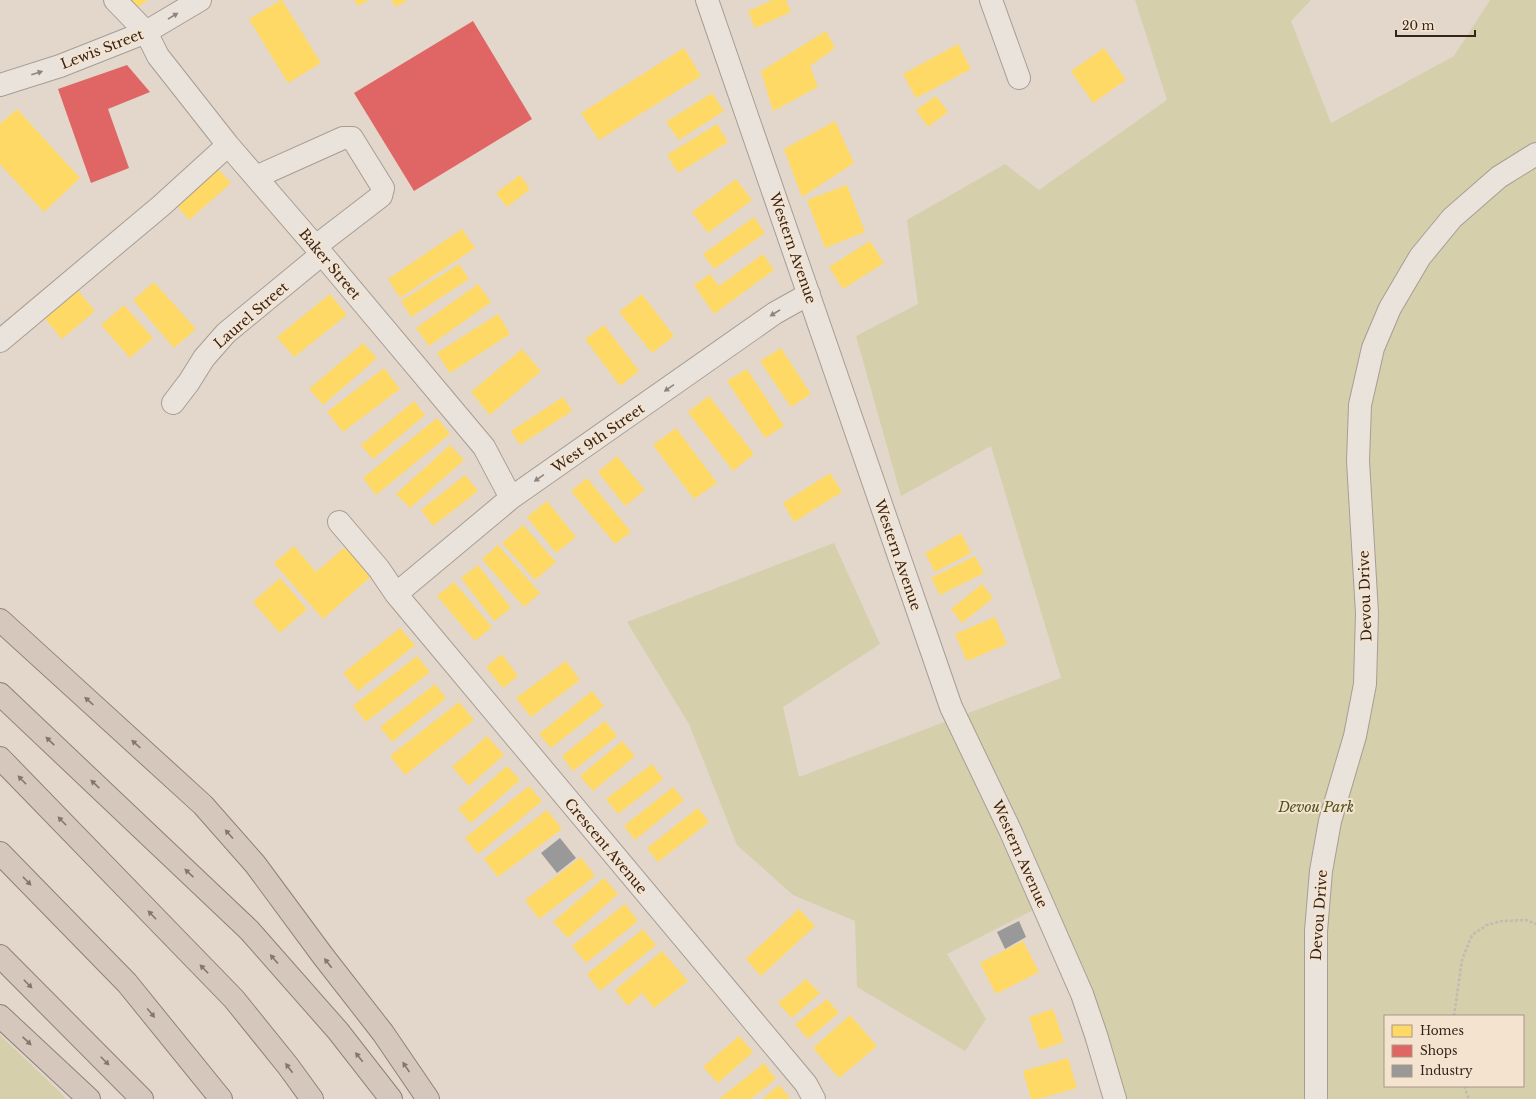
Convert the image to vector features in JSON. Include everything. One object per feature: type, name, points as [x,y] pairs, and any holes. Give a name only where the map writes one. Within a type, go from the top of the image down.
[{"type":"highway","points":[[0,620],[203,805],[255,864],[323,956],[383,1033],[428,1099]]},
{"type":"highway","points":[[0,694],[249,930],[338,1031],[391,1099]]},
{"type":"highway","points":[[0,758],[234,999],[288,1066],[312,1099]]},
{"type":"highway","points":[[0,853],[127,983],[221,1099]]},
{"type":"highway","points":[[0,956],[142,1099]]},
{"type":"highway","points":[[0,1016],[89,1099]]},
{"type":"street","name":"Baker Street","points":[[115,0],[146,32],[158,56],[228,145],[319,250],[484,447],[511,498]]},
{"type":"street","name":"Lewis Street","points":[[0,85],[60,66],[146,32],[200,0]]},
{"type":"street","name":"Western Avenue","points":[[707,0],[951,707],[1010,830],[1082,994],[1115,1099]]},
{"type":"street","points":[[991,0],[1019,78]]},
{"type":"street","name":"Laurel Street","points":[[173,403],[189,382],[204,358],[226,333],[381,196],[383,188],[352,138],[343,138],[256,177]]},
{"type":"street","points":[[0,341],[162,205],[228,145]]},
{"type":"street","name":"Devou Drive","points":[[1316,1099],[1316,931],[1321,871],[1330,821],[1355,736],[1365,684],[1367,613],[1358,461],[1360,405],[1373,348],[1390,308],[1420,257],[1452,218],[1499,177],[1536,154]]},
{"type":"street","name":"West 9th Street","points":[[396,594],[511,498],[775,313],[809,294]]},
{"type":"street","name":"Crescent Avenue","points":[[339,522],[379,569],[396,594],[801,1078],[814,1099]]},
{"type":"path","points":[[1454,1015],[1462,960],[1472,935],[1487,925],[1502,921],[1526,920],[1536,924]]},
{"type":"path","points":[[1464,1087],[1469,1099]]},
{"type":"green space","name":"Devou Park","points":[[1135,0],[1311,0],[1291,21],[1331,123],[1454,56],[1490,0],[1536,0],[1536,1099],[1115,1099],[1043,905],[947,954],[986,1019],[965,1051],[857,987],[855,921],[793,895],[737,845],[689,724],[627,622],[834,543],[880,644],[783,707],[799,777],[1061,678],[991,446],[901,496],[856,336],[918,304],[907,220],[1005,164],[1039,190],[1167,100]]},
{"type":"green space","points":[[0,1035],[60,1092],[66,1099],[0,1099]]},
{"type":"building: Homes","points":[[128,0],[148,0],[135,9]]},
{"type":"building: Homes","points":[[281,0],[321,63],[288,83],[249,19]]},
{"type":"building: Homes","points":[[354,0],[369,0],[358,6]]},
{"type":"building: Homes","points":[[391,0],[408,0],[396,7]]},
{"type":"building: Homes","points":[[773,0],[786,0],[791,12],[755,28],[748,11]]},
{"type":"building: Homes","points":[[826,31],[835,48],[810,66],[818,87],[773,111],[761,71]]},
{"type":"building: Homes","points":[[958,44],[971,69],[916,98],[903,74]]},
{"type":"building: Homes","points":[[684,48],[701,76],[599,140],[581,113]]},
{"type":"building: Homes","points":[[1104,48],[1126,80],[1093,103],[1071,71]]},
{"type":"building: Homes","points":[[712,93],[724,111],[679,140],[666,122]]},
{"type":"building: Homes","points":[[936,96],[948,112],[928,127],[916,110]]},
{"type":"building: Homes","points":[[17,109],[80,178],[44,212],[0,164],[0,124]]},
{"type":"building: Homes","points":[[835,121],[854,163],[802,197],[784,149]]},
{"type":"building: Homes","points":[[717,124],[728,142],[678,173],[667,155]]},
{"type":"building: Homes","points":[[218,169],[231,183],[189,220],[177,206]]},
{"type":"building: Homes","points":[[520,175],[530,189],[507,207],[496,193]]},
{"type":"building: Homes","points":[[736,179],[752,200],[708,233],[692,212]]},
{"type":"building: Homes","points":[[847,185],[865,232],[825,248],[807,200]]},
{"type":"building: Homes","points":[[754,217],[765,233],[714,269],[703,254]]},
{"type":"building: Homes","points":[[462,229],[475,248],[400,298],[388,279]]},
{"type":"building: Homes","points":[[870,241],[884,263],[843,289],[829,267]]},
{"type":"building: Homes","points":[[763,254],[774,270],[714,314],[694,285],[710,274],[719,286]]},
{"type":"building: Homes","points":[[459,264],[469,279],[411,317],[401,301]]},
{"type":"building: Homes","points":[[154,282],[196,329],[174,348],[133,300]]},
{"type":"building: Homes","points":[[478,284],[491,302],[429,346],[416,328]]},
{"type":"building: Homes","points":[[74,286],[95,311],[62,339],[41,314]]},
{"type":"building: Homes","points":[[330,294],[347,315],[294,357],[277,337]]},
{"type":"building: Homes","points":[[642,294],[674,336],[652,353],[619,312]]},
{"type":"building: Homes","points":[[124,305],[153,338],[130,358],[101,325]]},
{"type":"building: Homes","points":[[498,314],[510,334],[450,373],[437,353]]},
{"type":"building: Homes","points":[[604,325],[639,371],[620,386],[585,339]]},
{"type":"building: Homes","points":[[363,343],[377,358],[323,405],[309,389]]},
{"type":"building: Homes","points":[[781,348],[811,394],[791,407],[760,361]]},
{"type":"building: Homes","points":[[522,349],[541,371],[490,415],[471,392]]},
{"type":"building: Homes","points":[[384,368],[400,389],[343,432],[327,412]]},
{"type":"building: Homes","points":[[747,369],[784,426],[765,438],[727,381]]},
{"type":"building: Homes","points":[[709,396],[754,454],[733,471],[688,412]]},
{"type":"building: Homes","points":[[563,397],[572,411],[520,445],[511,431]]},
{"type":"building: Homes","points":[[414,401],[425,415],[373,459],[361,445]]},
{"type":"building: Homes","points":[[437,418],[450,434],[376,495],[363,478]]},
{"type":"building: Homes","points":[[676,428],[717,483],[694,499],[653,445]]},
{"type":"building: Homes","points":[[450,445],[464,460],[410,508],[396,494]]},
{"type":"building: Homes","points":[[617,456],[645,490],[625,506],[598,472]]},
{"type":"building: Homes","points":[[830,473],[842,492],[794,522],[783,503]]},
{"type":"building: Homes","points":[[465,475],[478,491],[433,526],[421,510]]},
{"type":"building: Homes","points":[[587,478],[631,532],[615,544],[571,491]]},
{"type":"building: Homes","points":[[547,501],[576,537],[556,553],[527,517]]},
{"type":"building: Homes","points":[[523,525],[556,562],[535,580],[502,543]]},
{"type":"building: Homes","points":[[961,533],[971,553],[935,572],[925,553]]},
{"type":"building: Homes","points":[[350,543],[376,572],[323,619],[274,563],[294,546],[316,572]]},
{"type":"building: Homes","points":[[498,545],[540,593],[524,607],[482,559]]},
{"type":"building: Homes","points":[[975,556],[984,573],[940,595],[931,578]]},
{"type":"building: Homes","points":[[478,565],[511,608],[494,621],[461,578]]},
{"type":"building: Homes","points":[[280,578],[307,609],[280,633],[253,602]]},
{"type":"building: Homes","points":[[454,582],[492,627],[475,641],[437,596]]},
{"type":"building: Homes","points":[[982,584],[993,598],[962,623],[951,609]]},
{"type":"building: Homes","points":[[995,617],[1007,644],[967,661],[955,634]]},
{"type":"building: Homes","points":[[400,628],[415,645],[358,691],[343,673]]},
{"type":"building: Homes","points":[[502,654],[518,676],[503,688],[486,667]]},
{"type":"building: Homes","points":[[417,656],[430,672],[366,722],[353,706]]},
{"type":"building: Homes","points":[[566,661],[580,680],[531,717],[516,698]]},
{"type":"building: Homes","points":[[435,684],[446,698],[392,742],[380,727]]},
{"type":"building: Homes","points":[[592,691],[604,706],[551,748],[539,734]]},
{"type":"building: Homes","points":[[459,702],[474,720],[405,775],[390,756]]},
{"type":"building: Homes","points":[[605,721],[617,736],[573,771],[562,756]]},
{"type":"building: Homes","points":[[487,736],[504,755],[469,786],[452,767]]},
{"type":"building: Homes","points":[[622,741],[635,756],[593,791],[580,776]]},
{"type":"building: Homes","points":[[652,764],[663,779],[618,814],[606,799]]},
{"type":"building: Homes","points":[[507,766],[520,780],[471,823],[458,809]]},
{"type":"building: Homes","points":[[529,786],[542,801],[478,854],[465,838]]},
{"type":"building: Homes","points":[[673,787],[684,800],[635,840],[624,826]]},
{"type":"building: Homes","points":[[698,808],[709,822],[658,862],[647,848]]},
{"type":"building: Homes","points":[[547,810],[562,829],[498,877],[484,859]]},
{"type":"building: Homes","points":[[581,857],[595,876],[539,919],[525,900]]},
{"type":"building: Homes","points":[[604,878],[618,894],[568,938],[553,922]]},
{"type":"building: Homes","points":[[625,904],[638,921],[586,963],[572,946]]},
{"type":"building: Homes","points":[[799,909],[815,926],[761,976],[746,959]]},
{"type":"building: Homes","points":[[643,929],[656,945],[600,991],[587,974]]},
{"type":"building: Homes","points":[[1023,941],[1039,972],[996,994],[980,963]]},
{"type":"building: Homes","points":[[662,951],[688,981],[654,1008],[642,993],[628,1006],[615,990]]},
{"type":"building: Homes","points":[[806,979],[820,993],[792,1018],[778,1003]]},
{"type":"building: Homes","points":[[827,999],[839,1013],[808,1039],[795,1024]]},
{"type":"building: Homes","points":[[1053,1009],[1064,1042],[1040,1050],[1029,1017]]},
{"type":"building: Homes","points":[[850,1015],[877,1046],[839,1078],[813,1048]]},
{"type":"building: Homes","points":[[739,1036],[753,1052],[718,1083],[703,1067]]},
{"type":"building: Homes","points":[[1068,1058],[1077,1088],[1038,1099],[1031,1099],[1023,1071]]},
{"type":"building: Homes","points":[[764,1063],[776,1079],[751,1099],[719,1099]]},
{"type":"building: Homes","points":[[779,1085],[791,1099],[762,1099]]},
{"type":"building: Shops","points":[[473,21],[532,119],[414,191],[354,93]]},
{"type":"building: Shops","points":[[127,65],[150,92],[108,109],[129,168],[91,183],[58,89]]},
{"type":"building: Industry","points":[[560,838],[576,858],[557,873],[541,853]]},
{"type":"building: Industry","points":[[1019,921],[1026,937],[1005,949],[997,932]]}]
